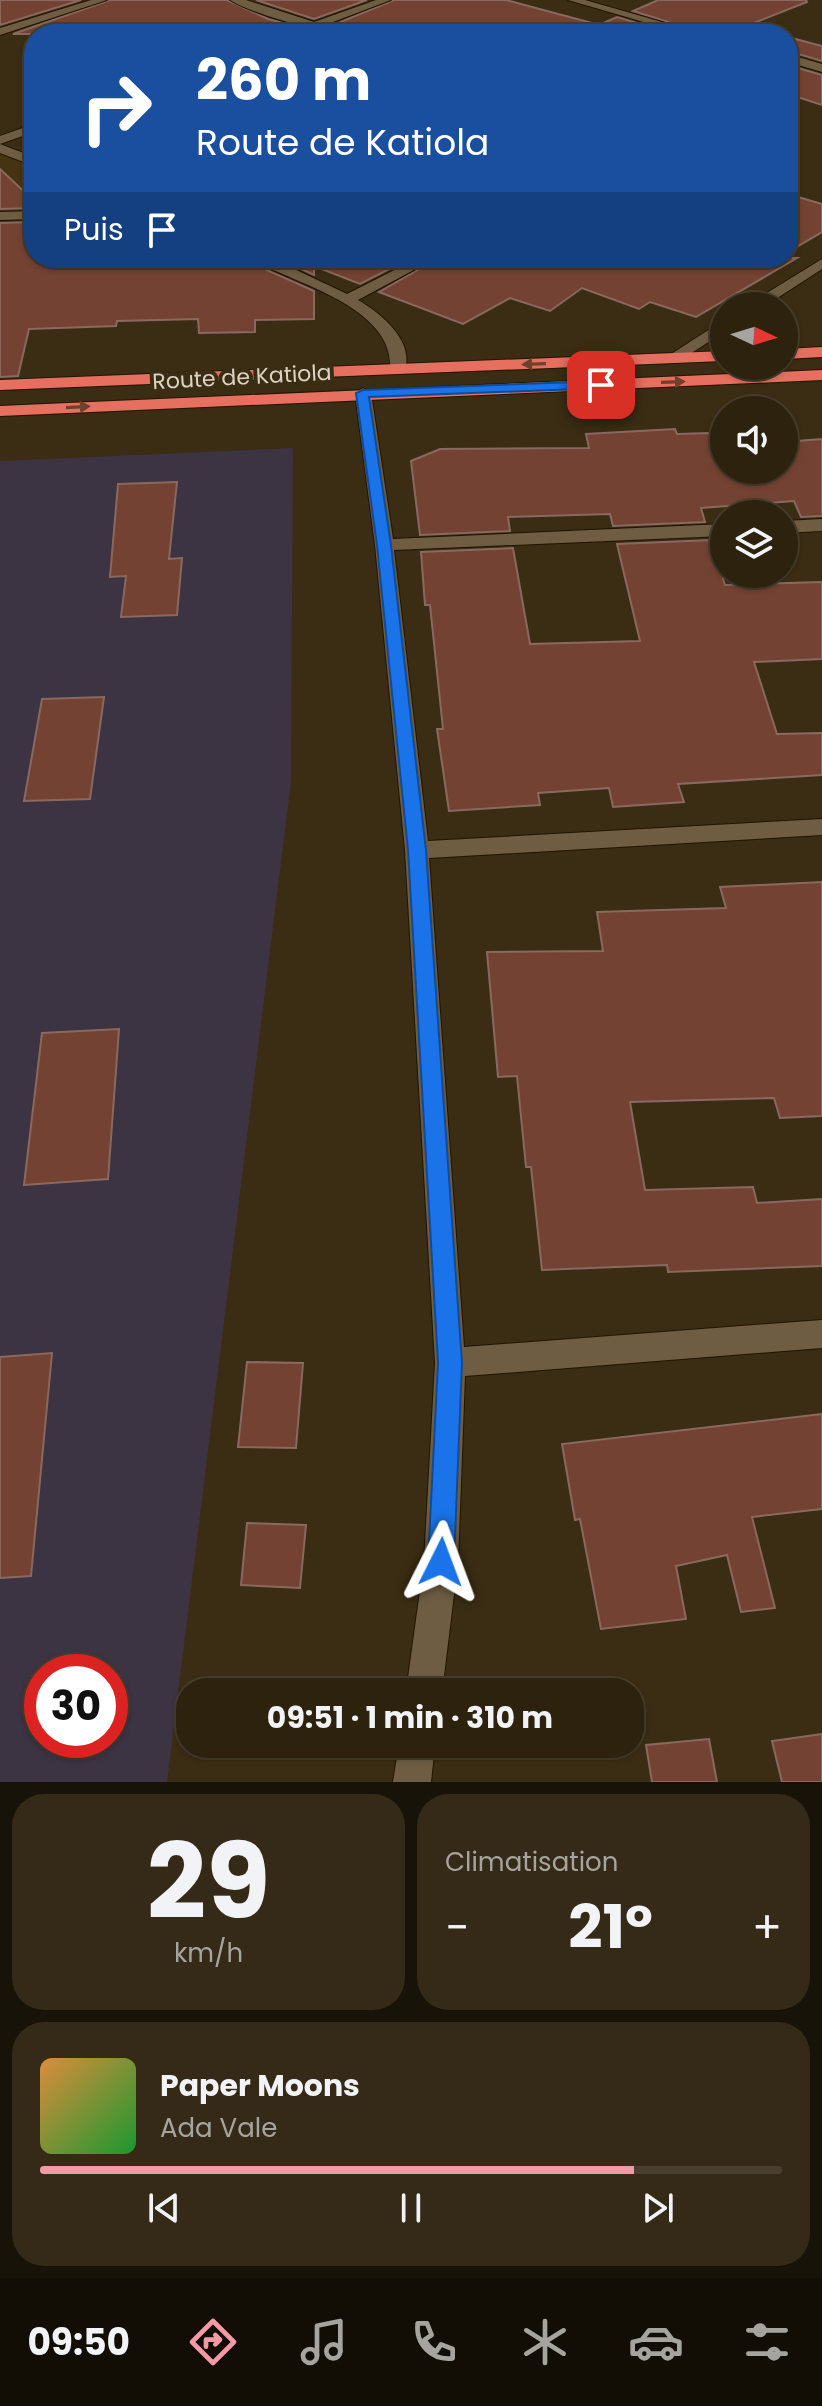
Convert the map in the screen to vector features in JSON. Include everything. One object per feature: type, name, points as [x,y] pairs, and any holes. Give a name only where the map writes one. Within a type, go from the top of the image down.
[{"type":"highway","points":[[798,353],[822,352]]},
{"type":"highway","name":"Route de Katiola","points":[[0,385],[710,357]]},
{"type":"highway","name":"Route de Katiola","points":[[0,411],[822,375]]},
{"type":"street","points":[[26,24],[102,0]]},
{"type":"street","points":[[235,0],[309,24]]},
{"type":"street","points":[[320,24],[386,0]]},
{"type":"street","points":[[573,0],[661,24]]},
{"type":"street","points":[[0,32],[24,24]]},
{"type":"street","points":[[800,71],[817,66]]},
{"type":"street","points":[[0,140],[24,132]]},
{"type":"street","points":[[0,148],[24,158]]},
{"type":"street","points":[[0,216],[24,215]]},
{"type":"street","points":[[776,292],[822,263]]},
{"type":"street","points":[[281,268],[348,299],[388,332],[398,351],[398,369]]},
{"type":"street","points":[[348,299],[409,268]]},
{"type":"street","points":[[673,358],[710,334]]},
{"type":"street","points":[[363,393],[384,545],[417,850],[450,1363],[441,1562],[426,1678]]},
{"type":"street","points":[[798,526],[822,525]]},
{"type":"street","points":[[384,545],[710,531]]},
{"type":"street","points":[[417,850],[822,827]]},
{"type":"street","points":[[450,1363],[822,1334]]},
{"type":"street","points":[[412,1782],[415,1758]]},
{"type":"shaded area","points":[[0,146],[24,156],[24,215],[0,216]]},
{"type":"shaded area","points":[[293,448],[291,782],[180,1678],[176,1678],[176,1709],[167,1782],[0,1782],[0,461]]},
{"type":"building","points":[[0,0],[81,0],[0,25]]},
{"type":"building","points":[[110,0],[227,0],[287,24],[42,24]]},
{"type":"building","points":[[256,0],[367,0],[314,19]]},
{"type":"building","points":[[394,0],[506,0],[592,23],[592,24],[335,24]]},
{"type":"building","points":[[658,0],[807,2],[751,24],[675,24],[633,11]]},
{"type":"building","points":[[617,17],[640,24],[601,24]]},
{"type":"building","points":[[798,40],[822,46],[822,61],[798,54]]},
{"type":"building","points":[[798,68],[822,75],[822,105],[798,97]]},
{"type":"building","points":[[0,169],[24,192],[24,208],[0,209]]},
{"type":"building","points":[[798,197],[822,204],[822,232],[798,246]]},
{"type":"building","points":[[24,222],[24,268],[262,268],[314,291],[314,319],[255,320],[255,332],[199,333],[198,319],[117,321],[116,326],[29,329],[18,376],[0,377],[0,223]]},
{"type":"building","points":[[299,268],[314,268],[314,275]]},
{"type":"building","points":[[319,268],[391,268],[360,284]]},
{"type":"building","points":[[421,268],[780,268],[739,292],[710,292],[710,309],[696,317],[650,302],[639,309],[582,288],[550,311],[510,298],[463,324],[379,292]]},
{"type":"building","points":[[675,429],[677,434],[709,433],[710,484],[798,484],[798,441],[822,439],[822,516],[801,517],[798,500],[710,500],[710,507],[701,508],[705,522],[613,526],[610,514],[508,517],[510,531],[420,535],[411,461],[440,449],[589,448],[586,434]]},
{"type":"building","points":[[177,482],[169,559],[182,558],[177,615],[121,617],[126,576],[110,577],[118,484]]},
{"type":"building","points":[[710,540],[710,588],[798,588],[798,583],[822,582],[822,659],[754,662],[777,734],[822,733],[822,775],[678,784],[684,802],[613,807],[609,788],[538,793],[540,805],[449,811],[437,729],[443,729],[430,605],[425,605],[421,552],[513,548],[530,644],[640,641],[617,544]]},
{"type":"building","points":[[104,697],[90,799],[24,801],[42,699]]},
{"type":"building","points":[[822,882],[822,1116],[780,1118],[774,1098],[630,1102],[645,1190],[753,1187],[757,1203],[822,1199],[822,1266],[668,1272],[667,1265],[542,1270],[531,1167],[526,1167],[517,1076],[498,1077],[487,952],[603,951],[597,912],[726,908],[720,887]]},
{"type":"building","points":[[119,1029],[108,1179],[24,1185],[42,1033]]},
{"type":"building","points":[[52,1353],[31,1576],[0,1578],[0,1357]]},
{"type":"building","points":[[247,1362],[303,1363],[296,1448],[238,1447]]},
{"type":"building","points":[[822,1414],[822,1509],[752,1517],[775,1608],[741,1612],[727,1555],[676,1566],[686,1619],[601,1629],[580,1519],[575,1520],[562,1444]]},
{"type":"building","points":[[247,1523],[306,1525],[300,1588],[241,1585]]},
{"type":"building","points":[[822,1734],[822,1782],[782,1782],[772,1741]]},
{"type":"building","points":[[709,1739],[717,1782],[652,1782],[646,1745]]},
{"type":"route","points":[[441,1562],[450,1363],[417,850],[384,545],[363,393],[601,385]]}]
